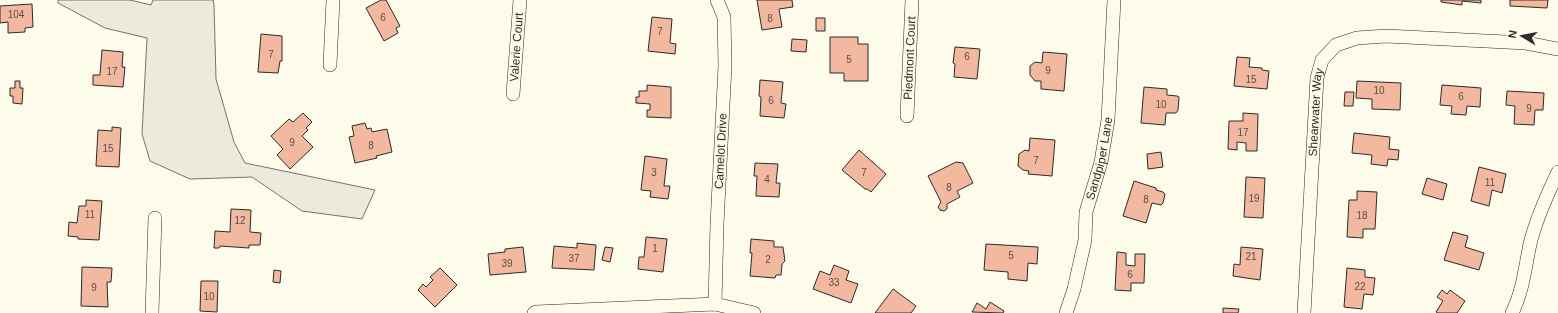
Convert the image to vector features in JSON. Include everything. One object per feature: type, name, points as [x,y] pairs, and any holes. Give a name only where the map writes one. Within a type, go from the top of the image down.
[{"type":"street","points":[[330,65],[333,0]]},
{"type":"street","name":"Valerie Court","points":[[513,94],[520,0]]},
{"type":"street","name":"Camelot Drive","points":[[715,304],[716,224],[725,66],[724,16],[717,0]]},
{"type":"street","name":"Piedmont Court","points":[[907,116],[912,0]]},
{"type":"street","name":"Sandpiper Lane","points":[[1066,313],[1074,289],[1086,240],[1086,212],[1101,162],[1108,120],[1114,0]]},
{"type":"street","name":"Shearwater Way","points":[[1304,313],[1317,78],[1322,60],[1336,46],[1357,38],[1386,36],[1526,43],[1558,49]]},
{"type":"street","points":[[1512,313],[1519,300],[1530,243],[1558,172]]},
{"type":"street","points":[[152,313],[155,218]]},
{"type":"street","points":[[534,313],[715,304],[754,313]]},
{"type":"shaded area","points":[[58,0],[130,0],[151,5],[153,0],[213,0],[216,79],[234,142],[245,163],[375,190],[362,219],[302,211],[252,177],[190,179],[150,161],[142,134],[147,38],[105,28],[58,3]]},
{"type":"building","points":[[381,0],[386,0],[400,26],[396,28],[398,33],[384,41],[366,8]]},
{"type":"building","points":[[757,0],[792,0],[793,7],[779,9],[782,27],[762,30]]},
{"type":"building","points":[[1441,0],[1481,0],[1481,3],[1462,1],[1462,5],[1441,2]]},
{"type":"building","points":[[1510,0],[1548,0],[1547,8],[1510,6]]},
{"type":"building","points":[[32,4],[33,27],[25,28],[25,32],[8,33],[8,22],[0,23],[0,6]]},
{"type":"building","points":[[652,17],[672,19],[670,43],[676,44],[675,54],[648,51]]},
{"type":"building","points":[[816,18],[825,18],[825,31],[816,31]]},
{"type":"building","points":[[261,34],[282,36],[282,61],[280,61],[278,73],[258,72]]},
{"type":"building","points":[[830,37],[858,37],[858,44],[868,44],[868,81],[844,81],[844,73],[830,73]]},
{"type":"building","points":[[792,39],[807,40],[806,52],[791,51]]},
{"type":"building","points":[[955,47],[980,49],[977,79],[954,77],[955,64],[953,63]]},
{"type":"building","points":[[102,50],[123,52],[122,67],[125,67],[123,87],[93,85],[93,75],[100,75]]},
{"type":"building","points":[[1043,52],[1067,54],[1064,91],[1041,89],[1041,81],[1035,81],[1030,75],[1030,66],[1035,62],[1042,63]]},
{"type":"building","points":[[1237,57],[1250,58],[1249,67],[1262,68],[1262,70],[1269,71],[1267,89],[1234,86]]},
{"type":"building","points":[[760,80],[783,82],[781,103],[786,104],[784,118],[760,116]]},
{"type":"building","points":[[15,81],[20,81],[20,88],[23,88],[22,104],[13,103],[13,96],[10,96],[10,88],[15,88]]},
{"type":"building","points":[[1357,81],[1401,83],[1400,110],[1372,109],[1372,99],[1356,98]]},
{"type":"building","points":[[647,85],[671,87],[671,118],[647,117],[647,110],[650,110],[650,104],[636,103],[636,97],[639,97],[639,91],[647,91]]},
{"type":"building","points":[[1442,85],[1481,88],[1480,107],[1467,106],[1466,115],[1451,114],[1452,106],[1440,105]]},
{"type":"building","points":[[1144,87],[1167,89],[1167,95],[1179,97],[1178,110],[1176,113],[1166,113],[1165,125],[1141,123]]},
{"type":"building","points":[[1507,91],[1544,93],[1543,110],[1535,110],[1534,125],[1514,124],[1515,106],[1506,105]]},
{"type":"building","points":[[1345,92],[1354,92],[1353,106],[1344,106]]},
{"type":"building","points":[[303,113],[312,122],[306,128],[308,130],[302,136],[313,147],[290,169],[277,155],[283,149],[271,136],[289,119],[293,122]]},
{"type":"building","points":[[1243,113],[1258,114],[1257,151],[1246,151],[1246,143],[1237,142],[1237,150],[1228,149],[1229,121],[1243,121]]},
{"type":"building","points":[[365,123],[367,129],[371,128],[372,132],[387,129],[392,152],[376,156],[377,158],[355,163],[349,137],[354,136],[352,126]]},
{"type":"building","points":[[112,127],[121,128],[119,167],[96,166],[98,130],[112,131]]},
{"type":"building","points":[[1354,133],[1390,137],[1389,149],[1399,150],[1398,160],[1388,159],[1387,166],[1371,164],[1372,155],[1352,153]]},
{"type":"building","points":[[1030,138],[1055,140],[1052,176],[1028,174],[1029,171],[1023,170],[1018,166],[1019,154],[1025,150],[1029,151]]},
{"type":"building","points":[[859,150],[886,174],[871,192],[865,189],[842,170]]},
{"type":"building","points":[[1161,152],[1163,167],[1148,169],[1147,154]]},
{"type":"building","points":[[645,156],[667,159],[664,186],[670,186],[668,199],[650,197],[651,191],[641,190]]},
{"type":"building","points":[[956,162],[963,163],[973,183],[957,191],[960,197],[947,204],[947,209],[944,211],[940,210],[938,207],[941,202],[928,176]]},
{"type":"building","points":[[755,163],[778,164],[776,183],[780,183],[779,197],[756,196],[757,176],[754,176]]},
{"type":"building","points":[[1479,167],[1506,174],[1502,193],[1492,190],[1489,206],[1471,201]]},
{"type":"building","points":[[1246,177],[1265,178],[1263,218],[1244,217]]},
{"type":"building","points":[[1427,178],[1447,184],[1443,200],[1422,194]]},
{"type":"building","points":[[1134,181],[1156,188],[1156,190],[1165,194],[1161,205],[1152,203],[1146,223],[1123,216]]},
{"type":"building","points":[[1357,191],[1377,192],[1375,229],[1363,229],[1363,238],[1347,237],[1349,200],[1357,200]]},
{"type":"building","points":[[86,200],[102,201],[99,240],[78,239],[78,237],[68,236],[69,222],[77,223],[79,206],[86,206]]},
{"type":"building","points":[[231,209],[251,210],[250,232],[261,233],[260,245],[249,245],[249,248],[220,246],[219,248],[214,248],[215,231],[230,232]]},
{"type":"building","points":[[1453,232],[1468,236],[1465,247],[1484,253],[1479,270],[1444,260]]},
{"type":"building","points":[[646,237],[667,239],[663,272],[638,269],[639,257],[644,257]]},
{"type":"building","points":[[751,239],[774,241],[774,247],[783,247],[785,261],[782,264],[781,275],[776,275],[775,278],[750,276],[752,253],[750,253]]},
{"type":"building","points":[[577,243],[596,245],[594,270],[552,268],[554,246],[577,248]]},
{"type":"building","points":[[986,244],[1038,247],[1037,264],[1028,263],[1027,281],[1008,279],[1008,272],[984,270]]},
{"type":"building","points":[[523,247],[526,272],[490,275],[488,254],[505,252],[505,249]]},
{"type":"building","points":[[605,247],[613,248],[610,262],[602,260]]},
{"type":"building","points":[[1241,247],[1263,249],[1260,280],[1233,276],[1234,264],[1240,265]]},
{"type":"building","points":[[1117,252],[1126,253],[1126,265],[1135,266],[1135,254],[1145,254],[1144,283],[1131,283],[1131,291],[1115,290]]},
{"type":"building","points":[[834,265],[849,271],[846,280],[858,284],[851,303],[813,289],[820,271],[830,275]]},
{"type":"building","points":[[82,267],[112,268],[111,282],[107,282],[108,307],[81,306]]},
{"type":"building","points":[[440,268],[457,285],[435,307],[418,290],[423,284],[426,287],[433,280],[430,277]]},
{"type":"building","points":[[1347,268],[1365,270],[1365,277],[1375,278],[1373,295],[1364,294],[1362,309],[1344,307]]},
{"type":"building","points":[[274,270],[281,271],[280,283],[273,282]]},
{"type":"building","points":[[201,281],[218,281],[217,312],[200,311]]},
{"type":"building","points":[[893,289],[916,306],[911,313],[875,313]]},
{"type":"building","points":[[1442,290],[1447,294],[1450,290],[1465,301],[1457,313],[1436,312],[1443,301],[1437,297]]},
{"type":"building","points":[[990,302],[1004,311],[1003,313],[972,312],[977,303],[986,309]]},
{"type":"building","points":[[1223,308],[1239,309],[1238,313],[1223,313]]}]
